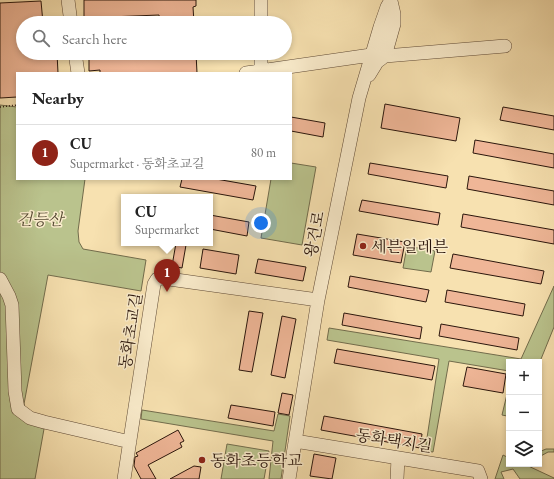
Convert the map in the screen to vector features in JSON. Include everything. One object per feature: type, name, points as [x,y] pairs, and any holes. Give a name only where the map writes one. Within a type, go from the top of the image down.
[{"type":"street","points":[[68,0],[70,16]]},
{"type":"street","points":[[261,0],[261,16]]},
{"type":"street","points":[[385,56],[394,24],[394,14],[391,1]]},
{"type":"street","name":"왕건로","points":[[289,479],[318,300],[353,129],[371,55],[380,27],[391,1]]},
{"type":"street","points":[[363,83],[377,62],[385,56],[505,46]]},
{"type":"street","points":[[254,72],[371,55]]},
{"type":"street","points":[[77,60],[78,72]]},
{"type":"street","points":[[261,60],[261,71]]},
{"type":"street","points":[[0,278],[12,305],[15,391],[18,409],[30,418],[130,442]]},
{"type":"street","name":"동화초교길","points":[[124,479],[154,284],[157,279],[162,278],[318,300]]},
{"type":"street","name":"동화택지길","points":[[295,442],[478,471],[481,479]]},
{"type":"street","points":[[397,479],[398,458]]},
{"type":"path","points":[[0,107],[16,105]]},
{"type":"green space","name":"건등산","points":[[0,105],[16,107],[16,180],[85,180],[78,231],[79,242],[83,249],[146,260],[141,291],[48,275],[24,404],[27,413],[21,407],[19,372],[0,274]]},
{"type":"green space","points":[[292,163],[316,167],[302,245],[261,238],[271,180],[292,180]]},
{"type":"green space","points":[[407,246],[435,251],[431,272],[403,268]]},
{"type":"green space","points":[[554,286],[554,327],[541,359],[521,359]]},
{"type":"green space","points":[[0,287],[7,303],[12,392],[38,426],[44,429],[35,479],[0,479]]},
{"type":"green space","points":[[329,328],[521,359],[506,359],[506,370],[449,361],[433,452],[425,451],[439,359],[327,340]]},
{"type":"green space","points":[[506,398],[506,416],[502,415]]},
{"type":"green space","points":[[142,410],[274,431],[278,414],[290,416],[281,479],[269,479],[273,441],[141,419]]},
{"type":"green space","points":[[227,444],[269,451],[264,479],[221,479]]},
{"type":"green space","points":[[554,449],[554,452],[548,452],[542,455],[542,451]]},
{"type":"green space","points":[[503,455],[506,456],[506,467],[530,467],[554,478],[520,479],[513,469],[501,472],[504,479],[495,479]]},
{"type":"building","points":[[84,0],[196,0],[196,6],[193,7],[194,16],[84,16]]},
{"type":"building","points":[[41,1],[42,16],[16,16],[16,60],[57,60],[58,72],[16,72],[16,97],[0,98],[0,3]]},
{"type":"building","points":[[89,60],[196,60],[197,72],[100,72],[100,70],[89,71]]},
{"type":"building","points":[[385,104],[460,118],[456,141],[381,128]]},
{"type":"building","points":[[503,107],[554,116],[554,130],[500,120]]},
{"type":"building","points":[[292,117],[325,123],[323,137],[292,131]]},
{"type":"building","points":[[475,140],[554,154],[554,168],[473,153]]},
{"type":"building","points":[[370,163],[448,176],[446,188],[368,174]]},
{"type":"building","points":[[469,176],[554,191],[554,205],[467,189]]},
{"type":"building","points":[[182,180],[222,180],[256,186],[253,200],[180,187]]},
{"type":"building","points":[[362,200],[440,213],[438,225],[359,211]]},
{"type":"building","points":[[463,214],[554,230],[554,244],[461,227]]},
{"type":"building","points":[[213,216],[249,222],[247,236],[213,230]]},
{"type":"building","points":[[357,234],[405,242],[401,263],[353,255]]},
{"type":"building","points":[[175,246],[186,246],[182,268],[172,266]]},
{"type":"building","points":[[203,249],[239,255],[236,274],[200,268]]},
{"type":"building","points":[[453,254],[544,271],[541,284],[450,268]]},
{"type":"building","points":[[258,259],[306,267],[303,281],[255,273]]},
{"type":"building","points":[[350,276],[429,290],[426,302],[348,287]]},
{"type":"building","points":[[447,290],[525,304],[523,316],[445,302]]},
{"type":"building","points":[[249,311],[263,313],[252,372],[239,370]]},
{"type":"building","points":[[344,313],[422,327],[420,339],[342,325]]},
{"type":"building","points":[[282,316],[296,319],[285,378],[271,375]]},
{"type":"building","points":[[441,324],[519,338],[517,350],[439,336]]},
{"type":"building","points":[[337,349],[435,366],[432,380],[334,363]]},
{"type":"building","points":[[467,367],[506,374],[503,393],[463,386]]},
{"type":"building","points":[[282,393],[293,395],[289,415],[278,413]]},
{"type":"building","points":[[231,405],[275,412],[273,426],[228,418]]},
{"type":"building","points":[[324,416],[422,434],[420,448],[321,430]]},
{"type":"building","points":[[178,430],[184,441],[180,443],[182,447],[148,465],[156,479],[141,479],[134,466],[135,457],[138,456],[136,453]]},
{"type":"building","points":[[314,454],[336,458],[332,479],[310,476]]},
{"type":"building","points":[[194,466],[201,467],[199,479],[170,479]]},
{"type":"place","name":"세븐일레븐","points":[[363,246]]},
{"type":"place","name":"CU","points":[[167,292]]},
{"type":"place","name":"동화초등학교","points":[[202,460]]}]
